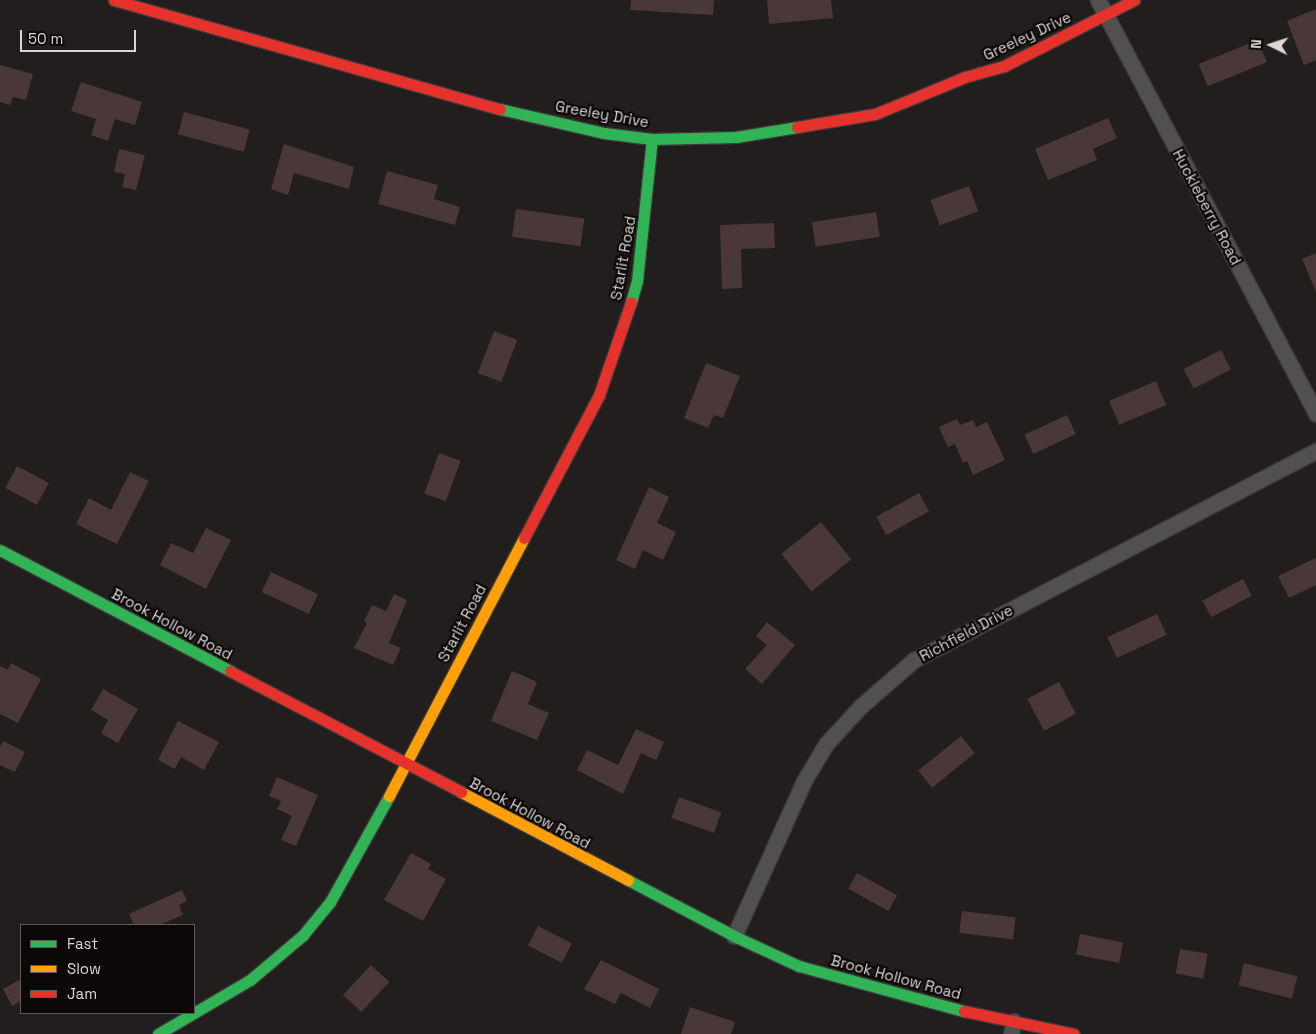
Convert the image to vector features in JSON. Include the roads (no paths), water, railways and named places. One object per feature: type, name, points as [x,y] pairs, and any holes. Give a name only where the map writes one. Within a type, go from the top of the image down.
[{"type":"street","name":"Greeley Drive","points":[[114,0],[496,108],[604,134],[652,139],[736,137],[874,114],[965,77],[1004,66],[1106,16],[1134,0]]},
{"type":"street","name":"Huckleberry Road","points":[[1098,0],[1316,414]]},
{"type":"street","name":"Starlit Road","points":[[195,1012],[250,980],[303,935],[330,902],[353,864],[599,395],[622,334],[637,281],[652,139]]},
{"type":"street","name":"Richfield Drive","points":[[734,936],[804,781],[826,744],[861,706],[914,660],[1316,451]]},
{"type":"street","name":"Brook Hollow Road","points":[[0,550],[734,936],[808,968],[956,1009],[1013,1028],[1074,1034]]},
{"type":"street","name":"Starlit Road","points":[[158,1034],[192,1014]]}]
